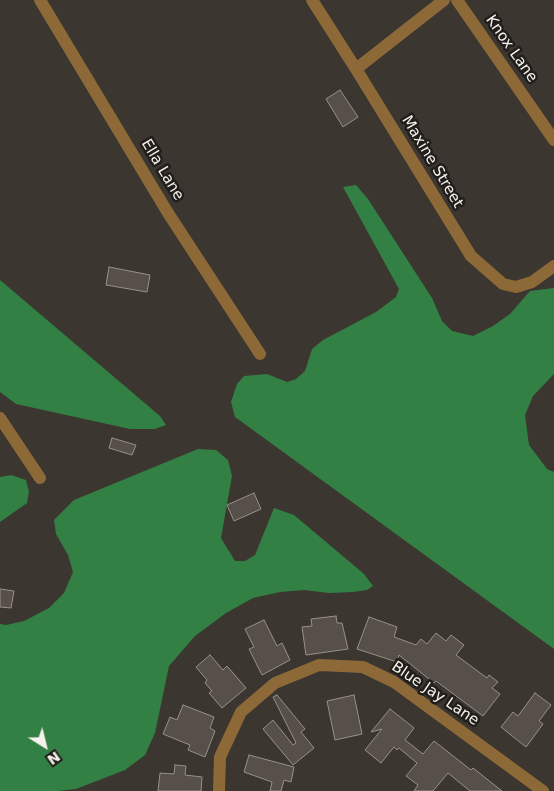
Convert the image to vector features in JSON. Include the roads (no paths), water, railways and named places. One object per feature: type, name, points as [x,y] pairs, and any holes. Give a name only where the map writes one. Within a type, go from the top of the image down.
[{"type":"street","name":"Ella Lane","points":[[40,0],[168,213],[260,354]]},
{"type":"street","name":"Maxine Street","points":[[312,0],[471,256],[502,284],[516,287],[532,282],[554,266]]},
{"type":"street","points":[[356,68],[444,0]]},
{"type":"street","name":"Knox Lane","points":[[457,0],[554,140]]},
{"type":"street","points":[[0,418],[40,478]]},
{"type":"street","name":"Blue Jay Lane","points":[[219,791],[220,757],[241,712],[275,683],[319,665],[363,667],[394,682],[543,791]]}]
